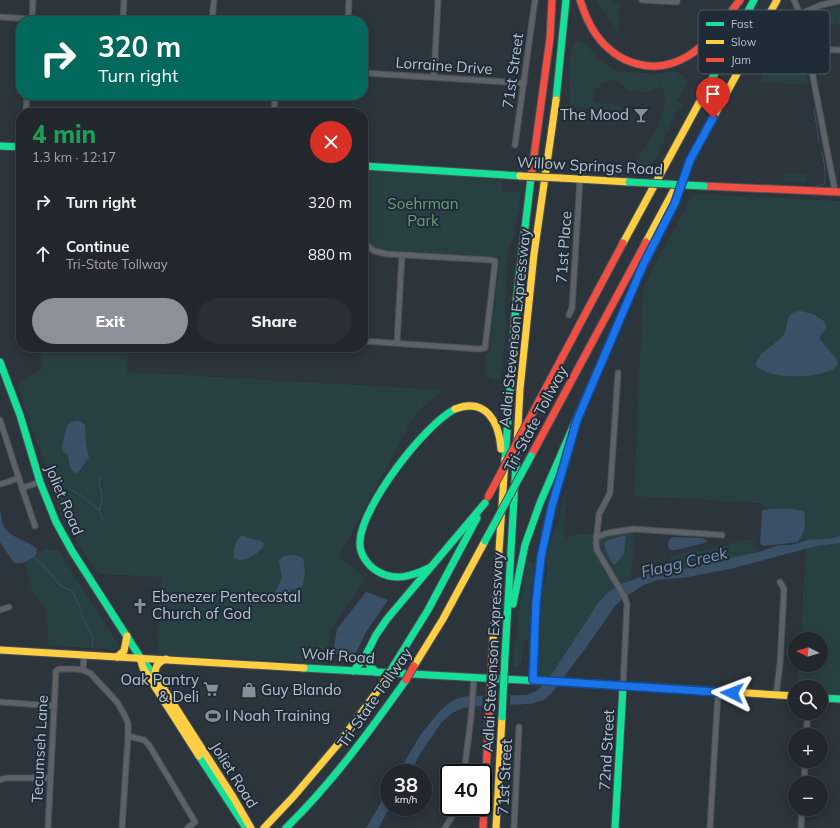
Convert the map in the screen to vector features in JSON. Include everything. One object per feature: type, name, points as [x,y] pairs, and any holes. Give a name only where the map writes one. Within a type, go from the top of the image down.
[{"type":"main road","name":"Adlai Stevenson Expressway","points":[[483,828],[502,493],[517,295],[550,38],[552,0]]},
{"type":"main road","name":"Adlai Stevenson Expressway","points":[[496,828],[520,389],[534,254],[555,115],[566,0]]},
{"type":"main road","points":[[580,0],[592,30],[599,41],[608,50],[626,61],[649,67],[669,64],[689,55],[698,46]]},
{"type":"main road","points":[[732,10],[740,0]]},
{"type":"main road","name":"Tri-State Tollway","points":[[749,10],[754,0]]},
{"type":"main road","name":"Tri-State Tollway","points":[[772,10],[777,0]]},
{"type":"main road","name":"Tri-State Tollway","points":[[264,828],[294,796],[339,742],[387,678],[428,610],[714,74]]},
{"type":"main road","name":"Tri-State Tollway","points":[[286,828],[308,808],[354,754],[406,680],[443,619],[737,74]]},
{"type":"main road","points":[[0,146],[16,147]]},
{"type":"main road","points":[[506,644],[518,576],[526,545],[540,504],[644,263],[675,203],[690,160]]},
{"type":"main road","name":"Willow Springs Road","points":[[368,166],[704,186],[837,191]]},
{"type":"main road","name":"Joliet Road","points":[[0,362],[20,415],[40,482],[56,522],[72,551],[140,658],[155,675],[225,784],[251,828]]},
{"type":"main road","points":[[429,568],[412,577],[396,578],[382,575],[370,566],[364,558],[360,550],[360,538],[364,522],[380,493],[420,441],[448,413],[459,408],[470,406],[482,410],[492,417],[498,428],[501,442],[502,493]]},
{"type":"main road","points":[[537,680],[536,603],[541,557],[552,506],[577,420]]},
{"type":"main road","points":[[353,671],[364,659],[376,635],[387,618],[486,500]]},
{"type":"main road","points":[[117,656],[124,653],[126,636]]},
{"type":"main road","name":"Wolf Road","points":[[0,650],[788,696]]},
{"type":"main road","points":[[368,650],[370,666],[376,672]]},
{"type":"main road","name":"Joliet Road","points":[[140,658],[143,668],[245,828]]},
{"type":"main road","points":[[155,675],[155,668],[157,664],[166,659]]},
{"type":"main road","name":"72nd Street","points":[[615,828],[623,687]]},
{"type":"main road","points":[[828,698],[840,699]]},
{"type":"main road","points":[[485,764],[489,730]]},
{"type":"main road","points":[[477,828],[479,816]]},
{"type":"street","points":[[32,16],[33,0]]},
{"type":"street","points":[[123,16],[124,0]]},
{"type":"street","points":[[212,16],[214,0]]},
{"type":"street","points":[[348,16],[349,0]]},
{"type":"street","points":[[434,77],[438,0]]},
{"type":"street","name":"71st Street","points":[[515,145],[535,0]]},
{"type":"street","points":[[642,0],[677,2],[677,0]]},
{"type":"street","points":[[809,10],[821,5],[840,1]]},
{"type":"street","points":[[0,17],[16,18]]},
{"type":"street","points":[[830,50],[840,50]]},
{"type":"street","name":"Lorraine Drive","points":[[368,73],[524,83]]},
{"type":"street","points":[[813,74],[837,191]]},
{"type":"street","name":"71st Place","points":[[569,315],[572,308],[580,179]]},
{"type":"street","points":[[368,246],[374,251],[380,253],[495,261],[485,348],[479,349],[368,340]]},
{"type":"street","points":[[397,342],[402,255]]},
{"type":"street","name":"72nd Street","points":[[618,373],[610,493],[599,514],[596,537],[597,550],[627,604],[623,687]]},
{"type":"street","points":[[0,420],[35,526]]},
{"type":"street","points":[[1,484],[19,478]]},
{"type":"street","points":[[22,488],[40,482]]},
{"type":"street","points":[[596,537],[628,529],[722,535]]},
{"type":"street","points":[[776,695],[780,664],[784,589],[780,582]]},
{"type":"street","points":[[0,610],[9,607]]},
{"type":"street","points":[[84,655],[83,670],[90,673],[117,702],[128,723],[122,828]]},
{"type":"street","name":"Tecumseh Lane","points":[[48,828],[56,671],[59,669],[83,670]]},
{"type":"street","points":[[465,764],[474,677]]},
{"type":"street","points":[[710,828],[718,692]]},
{"type":"street","points":[[0,702],[54,706]]},
{"type":"street","name":"71st Street","points":[[514,828],[519,727]]},
{"type":"street","points":[[128,736],[144,740],[149,746],[195,822],[188,828]]},
{"type":"street","points":[[0,780],[6,778],[50,778]]},
{"type":"street","points":[[445,828],[452,816]]},
{"type":"street","points":[[801,828],[802,816]]},
{"type":"green space","points":[[596,0],[612,0],[616,3],[620,3],[619,33]]},
{"type":"green space","points":[[840,6],[840,24],[836,23],[830,26],[830,10],[822,10]]},
{"type":"green space","points":[[577,40],[586,44],[600,61],[617,71],[655,74],[673,71],[686,79],[686,85],[676,102],[683,103],[682,107],[677,111],[658,154],[652,163],[647,167],[635,168],[635,165],[661,119],[664,108],[662,87],[658,87],[648,92],[629,91],[622,84],[612,80],[600,85],[595,93],[594,101],[619,106],[622,108],[621,111],[570,106],[569,71],[571,53]]},
{"type":"green space","points":[[764,74],[807,74],[808,85],[760,82]]},
{"type":"green space","name":"Soehrman Park","points":[[368,170],[427,173],[502,180],[502,192],[512,191],[521,194],[514,237],[508,250],[505,306],[506,323],[501,382],[484,375],[486,354],[489,354],[500,257],[392,251],[381,250],[371,246],[368,242]]},
{"type":"green space","points":[[784,173],[806,174],[806,182],[784,181]]},
{"type":"green space","points":[[693,194],[840,201],[840,695],[828,694],[828,680],[798,680],[799,672],[828,672],[828,632],[801,632],[806,539],[800,540],[803,535],[792,509],[770,509],[761,506],[762,503],[634,496],[643,288]]},
{"type":"green space","points":[[42,352],[128,352],[127,372],[444,390],[417,411],[339,557],[366,578],[330,632],[328,663],[157,655],[162,577],[98,574],[61,515],[17,384],[41,370]]},
{"type":"green space","points":[[567,489],[564,530],[566,539],[570,536],[580,534],[606,536],[634,532],[631,579],[607,593],[596,605],[553,672],[549,677],[543,677],[537,670],[542,594],[547,573],[547,559],[550,540],[559,522],[562,502]]},
{"type":"green space","points":[[742,540],[753,541],[759,552],[683,569],[651,573],[656,564],[666,561],[681,553],[716,548]]},
{"type":"green space","points":[[45,549],[58,550],[119,646],[115,650],[48,645],[47,610],[37,599],[34,593],[25,562]]},
{"type":"green space","points":[[527,560],[535,564],[530,606],[530,635],[524,641],[520,665],[515,668],[514,646],[516,641],[518,617]]},
{"type":"water","points":[[800,311],[813,314],[825,322],[826,328],[819,338],[837,360],[838,363],[835,368],[813,375],[795,376],[772,374],[757,367],[756,364],[758,359],[763,352],[779,340],[785,333],[791,314]]},
{"type":"water","points":[[75,421],[79,421],[85,425],[86,446],[89,457],[78,473],[72,471],[69,464],[68,455],[63,451],[62,446],[67,425]]},
{"type":"water","points":[[770,509],[792,509],[804,511],[804,527],[798,542],[764,546],[760,544],[762,511]]},
{"type":"water","points":[[0,512],[3,525],[8,532],[37,549],[36,555],[22,563],[13,562],[0,542]]},
{"type":"water","points":[[242,535],[263,542],[264,546],[250,557],[238,560],[234,558],[234,549],[236,542]]},
{"type":"water","points":[[626,535],[624,554],[616,564],[613,564],[606,551],[604,543],[608,540]]},
{"type":"water","points":[[840,536],[840,543],[816,546],[730,569],[688,577],[658,580],[644,585],[622,599],[615,606],[552,693],[544,700],[530,704],[463,708],[452,713],[442,722],[415,764],[403,764],[421,734],[439,712],[449,703],[458,698],[468,696],[527,695],[538,690],[553,672],[596,605],[607,593],[621,584],[651,573],[683,569],[759,552],[779,545],[791,545],[808,540],[834,538]]},
{"type":"water","points":[[674,537],[703,538],[708,542],[671,550],[668,547],[668,542]]},
{"type":"water","points":[[294,555],[303,558],[305,570],[303,585],[300,588],[291,590],[284,597],[278,597],[275,593],[282,578],[279,560],[284,556]]},
{"type":"water","points":[[366,592],[388,600],[366,632],[354,657],[342,656],[333,652],[337,629]]},
{"type":"water","points":[[380,804],[380,816],[385,816],[379,827],[366,828]]},
{"type":"pier","points":[[510,693],[510,707],[482,708],[483,694]]},
{"type":"waterway","points":[[814,109],[819,141]]},
{"type":"waterway","points":[[816,186],[824,184],[825,179],[825,168],[822,152]]},
{"type":"waterway","points":[[101,475],[99,481],[102,497],[100,514],[104,521]]},
{"type":"waterway","points":[[69,487],[99,510]]},
{"type":"waterway","points":[[33,557],[43,565],[60,585],[72,591],[93,638],[92,648]]},
{"type":"traffic: fast","points":[[556,100],[566,0]]},
{"type":"traffic: fast","points":[[749,10],[754,0]]},
{"type":"traffic: fast","points":[[699,103],[714,74]]},
{"type":"traffic: fast","points":[[0,146],[16,147]]},
{"type":"traffic: fast","points":[[368,166],[520,176]]},
{"type":"traffic: fast","points":[[505,460],[516,303],[531,178]]},
{"type":"traffic: fast","points":[[629,182],[704,186]]},
{"type":"traffic: fast","points":[[513,604],[525,545],[540,503],[639,275]]},
{"type":"traffic: fast","points":[[0,362],[20,415],[40,482],[56,522],[72,551],[140,657],[158,680]]},
{"type":"traffic: fast","points":[[429,568],[403,577],[384,574],[377,571],[367,562],[362,554],[360,541],[363,526],[371,508],[397,468],[427,431],[455,409]]},
{"type":"traffic: fast","points":[[505,656],[517,445]]},
{"type":"traffic: fast","points":[[485,541],[531,456]]},
{"type":"traffic: fast","points":[[353,671],[364,659],[376,635],[387,619],[485,503]]},
{"type":"traffic: fast","points":[[394,665],[428,610],[477,518]]},
{"type":"traffic: fast","points":[[368,651],[370,666],[376,672]]},
{"type":"traffic: fast","points":[[502,717],[505,656]]},
{"type":"traffic: fast","points":[[387,678],[394,665]]},
{"type":"traffic: fast","points":[[304,668],[665,688]]},
{"type":"traffic: fast","points":[[286,828],[334,775],[364,738],[406,680]]},
{"type":"traffic: fast","points":[[615,828],[623,687]]},
{"type":"traffic: fast","points":[[828,698],[840,699]]},
{"type":"traffic: fast","points":[[199,756],[246,828]]},
{"type":"traffic: slow","points":[[772,10],[777,0]]},
{"type":"traffic: slow","points":[[688,164],[737,74]]},
{"type":"traffic: slow","points":[[517,445],[520,389],[534,254],[556,100]]},
{"type":"traffic: slow","points":[[623,243],[699,103]]},
{"type":"traffic: slow","points":[[520,176],[560,178]]},
{"type":"traffic: slow","points":[[560,178],[629,182]]},
{"type":"traffic: slow","points":[[646,242],[675,188]]},
{"type":"traffic: slow","points":[[455,409],[466,406],[475,406],[483,409],[489,414],[494,421],[500,439],[501,449]]},
{"type":"traffic: slow","points":[[533,680],[534,632],[542,553],[552,506],[565,459]]},
{"type":"traffic: slow","points":[[492,657],[505,460]]},
{"type":"traffic: slow","points":[[414,666],[443,619],[485,541]]},
{"type":"traffic: slow","points":[[117,657],[124,651],[127,636]]},
{"type":"traffic: slow","points":[[0,650],[304,668]]},
{"type":"traffic: slow","points":[[140,658],[143,668],[199,756]]},
{"type":"traffic: slow","points":[[155,675],[158,665],[166,659]]},
{"type":"traffic: slow","points":[[264,828],[294,796],[339,743],[387,678]]},
{"type":"traffic: slow","points":[[158,680],[233,797],[251,828]]},
{"type":"traffic: slow","points":[[665,688],[788,696]]},
{"type":"traffic: slow","points":[[496,828],[502,717]]},
{"type":"traffic: jam","points":[[531,178],[550,38],[552,0]]},
{"type":"traffic: jam","points":[[580,0],[590,25],[595,33],[604,44],[625,60],[650,66],[663,65],[675,62],[688,56],[698,49]]},
{"type":"traffic: jam","points":[[732,10],[740,0]]},
{"type":"traffic: jam","points":[[639,275],[675,203],[690,160]]},
{"type":"traffic: jam","points":[[704,186],[840,192]]},
{"type":"traffic: jam","points":[[531,456],[646,242]]},
{"type":"traffic: jam","points":[[533,412],[623,243]]},
{"type":"traffic: jam","points":[[488,497],[533,412]]},
{"type":"traffic: jam","points":[[489,717],[492,657]]},
{"type":"traffic: jam","points":[[406,680],[414,666]]},
{"type":"traffic: jam","points":[[483,828],[489,717]]},
{"type":"place","name":"The Mood","points":[[641,115]]},
{"type":"place","name":"Ebenezer Pentecostal Church of God","points":[[140,606]]},
{"type":"place","name":"Oak Pantry & Deli","points":[[211,689]]},
{"type":"place","name":"Guy Blando","points":[[249,690]]},
{"type":"place","name":"I Noah Training","points":[[213,716]]},
{"type":"route","points":[[713,118],[690,160],[675,203],[644,263],[577,420],[552,506],[541,557],[536,603],[533,680],[732,693]]},
{"type":"water label","name":"Flagg Creek","points":[[684,562]]}]
